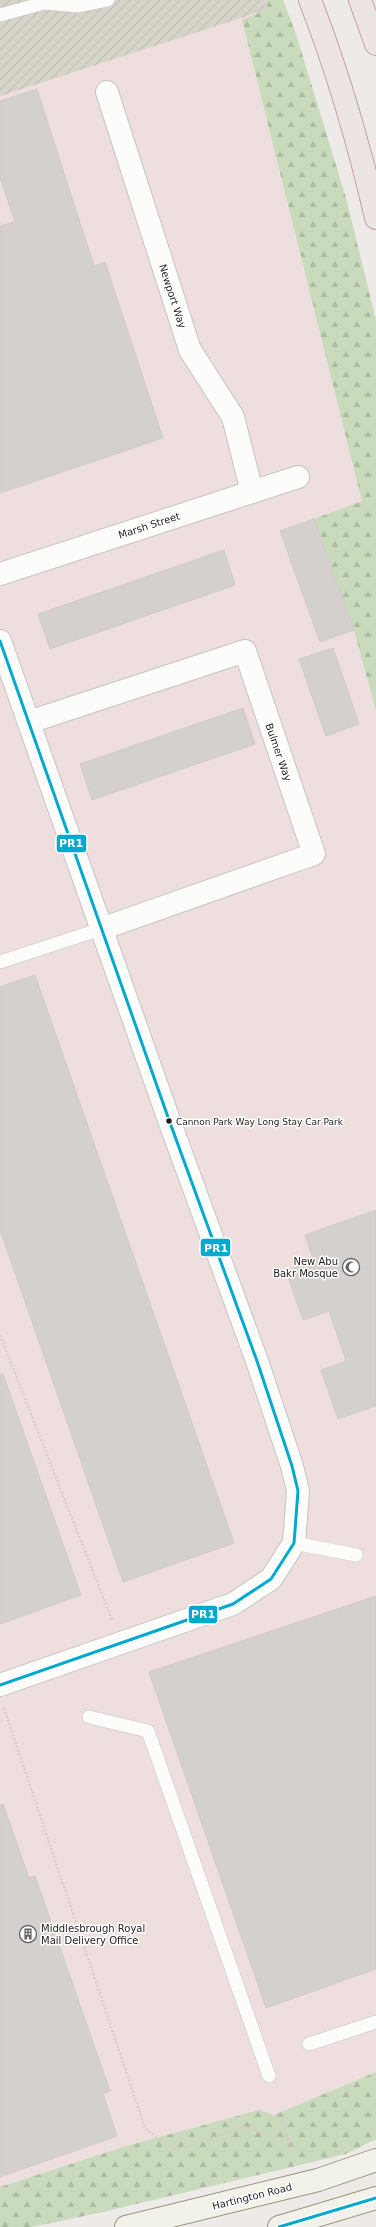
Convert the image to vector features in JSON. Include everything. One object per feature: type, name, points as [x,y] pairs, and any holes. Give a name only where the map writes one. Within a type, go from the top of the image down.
[{"type":"highway","points":[[310,0],[332,57],[360,149],[376,218]]},
{"type":"highway","points":[[360,0],[376,44]]},
{"type":"main road","name":"Hartington Road","points":[[126,2227],[318,2180],[376,2160]]},
{"type":"main road","points":[[279,2227],[376,2198]]},
{"type":"street","name":"Newport Way","points":[[106,92],[190,350],[233,417],[252,492]]},
{"type":"street","name":"Marsh Street","points":[[0,574],[298,477]]},
{"type":"street","points":[[0,641],[30,722],[101,929],[257,1361],[292,1466],[298,1491],[294,1543],[271,1579],[233,1604],[121,1643],[1,1694]]},
{"type":"street","name":"Bulmer Way","points":[[30,722],[245,651],[314,854],[101,929]]},
{"type":"lane","points":[[0,15],[44,3],[78,6],[108,0]]},
{"type":"lane","points":[[0,962],[101,929]]},
{"type":"lane","points":[[294,1543],[356,1555]]},
{"type":"lane","points":[[90,1717],[148,1731],[269,2076]]},
{"type":"lane","points":[[310,2044],[376,2022]]},
{"type":"path","points":[[0,1334],[121,1643]]},
{"type":"path","points":[[1,1694],[145,2128],[174,2150],[245,2127],[290,2141]]},
{"type":"path","points":[[281,2119],[293,2150]]},
{"type":"shaded area","points":[[0,0],[266,0],[269,9],[242,21],[363,502],[314,519],[354,630],[376,711],[376,2072],[274,2115],[259,2110],[123,2147],[0,2187]]},
{"type":"shaded area","points":[[0,0],[265,0],[269,9],[0,96]]},
{"type":"green space","points":[[266,0],[283,0],[296,34],[346,198],[376,320],[376,711],[354,630],[314,519],[362,501],[242,20],[268,9]]},
{"type":"green space","points":[[376,2072],[376,2139],[346,2154],[103,2212],[32,2227],[0,2227],[0,2187],[123,2147],[259,2110],[274,2115]]},
{"type":"building","points":[[37,89],[94,266],[105,262],[163,438],[0,493],[0,226],[15,222],[0,177],[0,101]]},
{"type":"building","points":[[314,519],[354,630],[320,642],[280,531]]},
{"type":"building","points":[[224,550],[235,585],[50,649],[38,614]]},
{"type":"building","points":[[333,648],[359,724],[326,736],[299,659]]},
{"type":"building","points":[[243,708],[255,744],[92,800],[80,764]]},
{"type":"building","points":[[35,975],[234,1543],[123,1582],[0,1230],[0,987]]},
{"type":"building","points":[[376,1210],[376,1406],[338,1419],[321,1370],[346,1361],[329,1311],[303,1320],[286,1271],[314,1261],[305,1235]]},
{"type":"building","points":[[0,1374],[3,1374],[81,1595],[0,1624]]},
{"type":"building","points":[[376,1596],[376,1969],[266,2008],[149,1672]]},
{"type":"building","name":"Middlesbrough Royal Mail Delivery Office","points":[[3,1804],[29,1878],[35,1876],[110,2091],[103,2094],[117,2136],[0,2177],[0,1805]]},
{"type":"transit line","name":"PR1","points":[[0,641],[169,1120],[257,1361],[292,1466],[298,1491],[294,1543],[271,1579],[233,1604],[0,1685]]},
{"type":"transit line","name":"PR1","points":[[279,2227],[376,2198]]},
{"type":"place","name":"Cannon Park Way Long Stay Car Park","points":[[169,1121]]},
{"type":"place","name":"New Abu Bakr Mosque","points":[[351,1267]]},
{"type":"place","name":"Middlesbrough Royal Mail Delivery Office","points":[[28,1934]]}]
